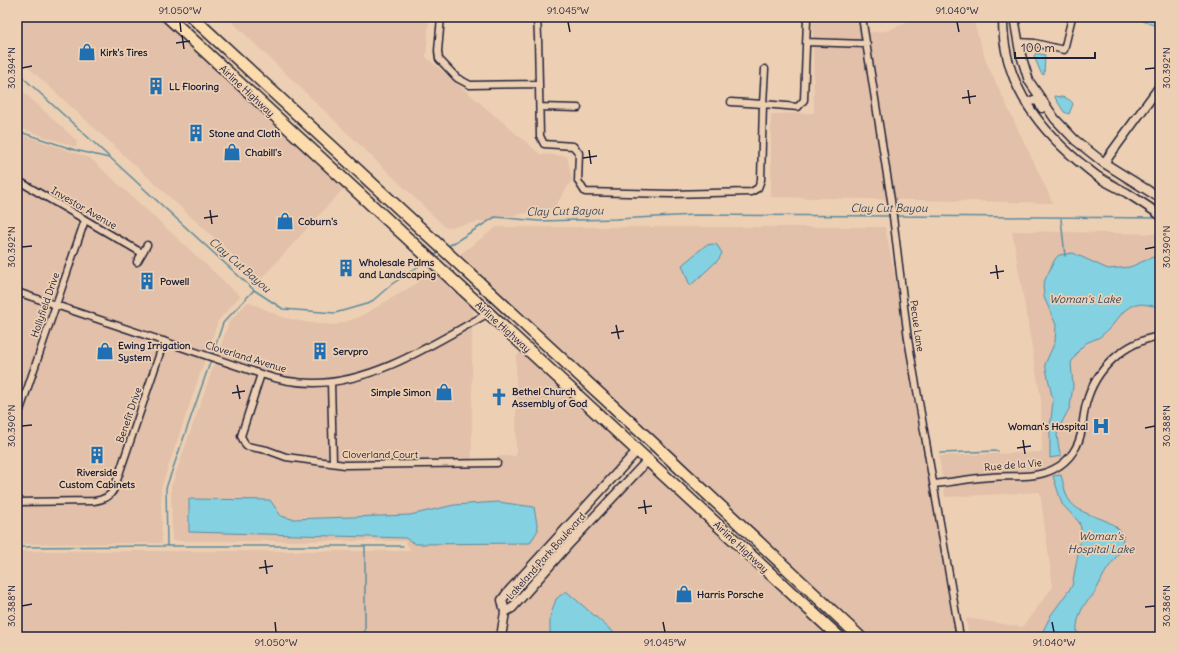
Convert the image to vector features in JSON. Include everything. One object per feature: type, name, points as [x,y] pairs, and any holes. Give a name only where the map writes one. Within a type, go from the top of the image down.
[{"type":"highway","name":"Airline Highway","points":[[168,17],[636,452],[839,637]]},
{"type":"highway","name":"Airline Highway","points":[[192,17],[711,497],[860,637]]},
{"type":"highway","points":[[250,93],[262,82]]},
{"type":"highway","points":[[335,173],[347,160]]},
{"type":"highway","points":[[487,314],[499,301]]},
{"type":"highway","points":[[636,452],[649,440]]},
{"type":"highway","points":[[647,461],[659,449]]},
{"type":"highway","points":[[699,508],[711,497]]},
{"type":"street","points":[[441,17],[438,51],[439,59],[457,78],[470,85],[539,84]]},
{"type":"street","points":[[536,17],[540,136],[544,144],[573,146],[579,153],[578,181],[585,192],[671,194],[751,192],[758,188],[761,180],[762,104],[765,69]]},
{"type":"street","points":[[731,102],[798,107],[804,100],[807,20],[805,17]]},
{"type":"street","name":"Pecue Lane","points":[[862,17],[896,235],[908,340],[960,637]]},
{"type":"street","points":[[1003,17],[1003,35],[1010,68],[1026,103],[1043,127],[1068,153],[1099,177],[1127,193],[1160,215]]},
{"type":"street","points":[[1014,17],[1018,42],[1029,80],[1051,114],[1068,134],[1094,156],[1158,197]]},
{"type":"street","points":[[1018,42],[1034,43],[1064,50],[1072,17]]},
{"type":"street","points":[[806,42],[867,44]]},
{"type":"street","points":[[1104,163],[1160,86]]},
{"type":"street","points":[[1026,103],[1034,100],[1038,102],[1045,113],[1051,114]]},
{"type":"street","points":[[540,108],[578,108]]},
{"type":"street","points":[[1068,153],[1074,154],[1087,162],[1094,156]]},
{"type":"street","name":"Investor Avenue","points":[[17,180],[142,253]]},
{"type":"street","name":"Hollyfield Drive","points":[[17,419],[85,220]]},
{"type":"street","points":[[137,262],[147,245]]},
{"type":"street","name":"Cloverland Avenue","points":[[17,292],[261,374],[274,378],[300,382],[331,382],[357,377],[376,371],[426,348],[487,314]]},
{"type":"street","name":"Rue de la Vie","points":[[934,484],[990,477],[1038,475],[1055,468],[1069,458],[1076,448],[1080,437],[1083,415],[1088,397],[1092,387],[1104,368],[1130,346],[1147,339],[1160,336]]},
{"type":"street","name":"Benefit Drive","points":[[17,502],[94,501],[104,499],[110,495],[114,489],[164,341]]},
{"type":"street","name":"Cloverland Court","points":[[261,374],[241,436],[246,446],[267,450],[286,457],[345,465],[496,463]]},
{"type":"street","points":[[331,382],[333,463]]},
{"type":"street","name":"Lakeland Park Boulevard","points":[[636,452],[502,600],[505,612],[512,608],[568,545],[647,461]]},
{"type":"street","points":[[612,478],[622,488]]},
{"type":"street","points":[[592,500],[601,510]]},
{"type":"street","points":[[559,536],[568,545]]},
{"type":"street","points":[[514,586],[524,595]]},
{"type":"street","points":[[501,637],[505,612]]},
{"type":"street","points":[[122,637],[137,637]]},
{"type":"shaded area","points":[[17,17],[160,17],[344,188],[260,280],[17,57]]},
{"type":"shaded area","points":[[227,17],[429,17],[426,57],[540,154],[567,156],[572,180],[554,208],[446,228]]},
{"type":"shaded area","points":[[813,17],[859,17],[861,33],[886,31],[906,23],[907,17],[972,17],[987,64],[1053,203],[771,197],[771,114],[814,113]]},
{"type":"shaded area","points":[[17,86],[77,141],[76,147],[17,127]]},
{"type":"shaded area","points":[[17,133],[90,158],[240,296],[218,321],[161,488],[162,543],[17,544]]},
{"type":"shaded area","points":[[497,227],[885,227],[895,277],[955,637],[869,637],[460,254]]},
{"type":"shaded area","name":"Woman's Hospital","points":[[1012,231],[1160,234],[1160,637],[969,637],[966,618],[1022,627],[1053,587],[1040,492],[945,497],[939,456],[1042,452],[1041,400]]},
{"type":"shaded area","points":[[432,269],[472,307],[474,311],[473,316],[468,323],[366,372],[306,385],[347,383],[363,379],[393,367],[472,327],[472,460],[498,461],[499,456],[516,456],[516,357],[521,351],[624,446],[627,451],[627,456],[540,552],[552,564],[647,461],[834,637],[17,637],[17,551],[411,551],[405,541],[172,541],[171,487],[229,322],[248,302],[285,318],[311,323],[335,325],[357,318],[375,308],[414,285]]},
{"type":"water","points":[[1138,17],[1160,17],[1160,29],[1143,21]]},
{"type":"water","points":[[1036,53],[1045,55],[1044,75],[1041,73],[1034,56]]},
{"type":"water","points":[[1054,96],[1065,98],[1072,102],[1073,104],[1069,114],[1064,112]]},
{"type":"water","points":[[706,245],[717,245],[722,253],[719,259],[690,286],[682,265]]},
{"type":"water","name":"Woman's Lake","points":[[1073,253],[1108,269],[1130,267],[1153,257],[1160,258],[1160,307],[1142,304],[1131,306],[1124,311],[1110,328],[1100,337],[1086,343],[1079,350],[1071,363],[1073,386],[1070,407],[1057,435],[1061,456],[1050,458],[1050,429],[1053,401],[1045,364],[1055,342],[1056,325],[1044,297],[1043,284],[1055,259],[1059,255]]},
{"type":"water","name":"Woman's Hospital Lake","points":[[1061,475],[1066,494],[1071,502],[1085,513],[1102,519],[1117,528],[1123,535],[1123,541],[1119,553],[1106,571],[1095,592],[1085,604],[1079,616],[1077,624],[1077,637],[1040,637],[1051,615],[1072,586],[1081,538],[1081,528],[1079,522],[1062,504],[1053,476]]},
{"type":"water","points":[[189,499],[270,500],[281,516],[292,519],[410,515],[454,505],[498,502],[534,507],[538,530],[530,543],[416,544],[405,538],[189,532]]},
{"type":"water","points":[[566,591],[619,637],[550,637],[550,617],[556,599]]},
{"type":"waterway","name":"Clay Cut Bayou","points":[[17,72],[254,290],[283,309],[335,313],[370,303],[392,284],[425,262]]},
{"type":"waterway","points":[[17,131],[75,150],[109,158]]},
{"type":"waterway","name":"Clay Cut Bayou","points":[[447,247],[495,217],[539,221],[695,215],[892,216]]},
{"type":"waterway","name":"Clay Cut Bayou","points":[[896,216],[1160,218]]},
{"type":"waterway","points":[[1061,219],[1065,256]]},
{"type":"waterway","name":"Clay Cut Bayou","points":[[433,256],[440,252]]},
{"type":"waterway","points":[[212,356],[223,323],[254,290]]},
{"type":"waterway","points":[[17,547],[167,546],[166,488],[211,360]]},
{"type":"waterway","points":[[940,453],[998,451]]},
{"type":"waterway","points":[[167,546],[403,546]]},
{"type":"waterway","points":[[365,547],[365,637]]},
{"type":"place","name":"Kirk's Tires","points":[[87,52]]},
{"type":"place","name":"LL Flooring","points":[[156,86]]},
{"type":"place","name":"Stone and Cloth","points":[[196,133]]},
{"type":"place","name":"Chabill's","points":[[232,152]]},
{"type":"place","name":"Coburn's","points":[[285,221]]},
{"type":"place","name":"Wholesale Palms and Landscaping","points":[[346,268]]},
{"type":"place","name":"Powell","points":[[147,281]]},
{"type":"place","name":"Ewing Irrigation System","points":[[105,351]]},
{"type":"place","name":"Servpro","points":[[320,351]]},
{"type":"place","name":"Simple Simon","points":[[444,392]]},
{"type":"place","name":"Bethel Church Assembly of God","points":[[499,397]]},
{"type":"place","name":"Woman's Hospital","points":[[1101,426]]},
{"type":"place","name":"Riverside Custom Cabinets","points":[[97,455]]},
{"type":"place","name":"Harris Porsche","points":[[684,594]]}]
